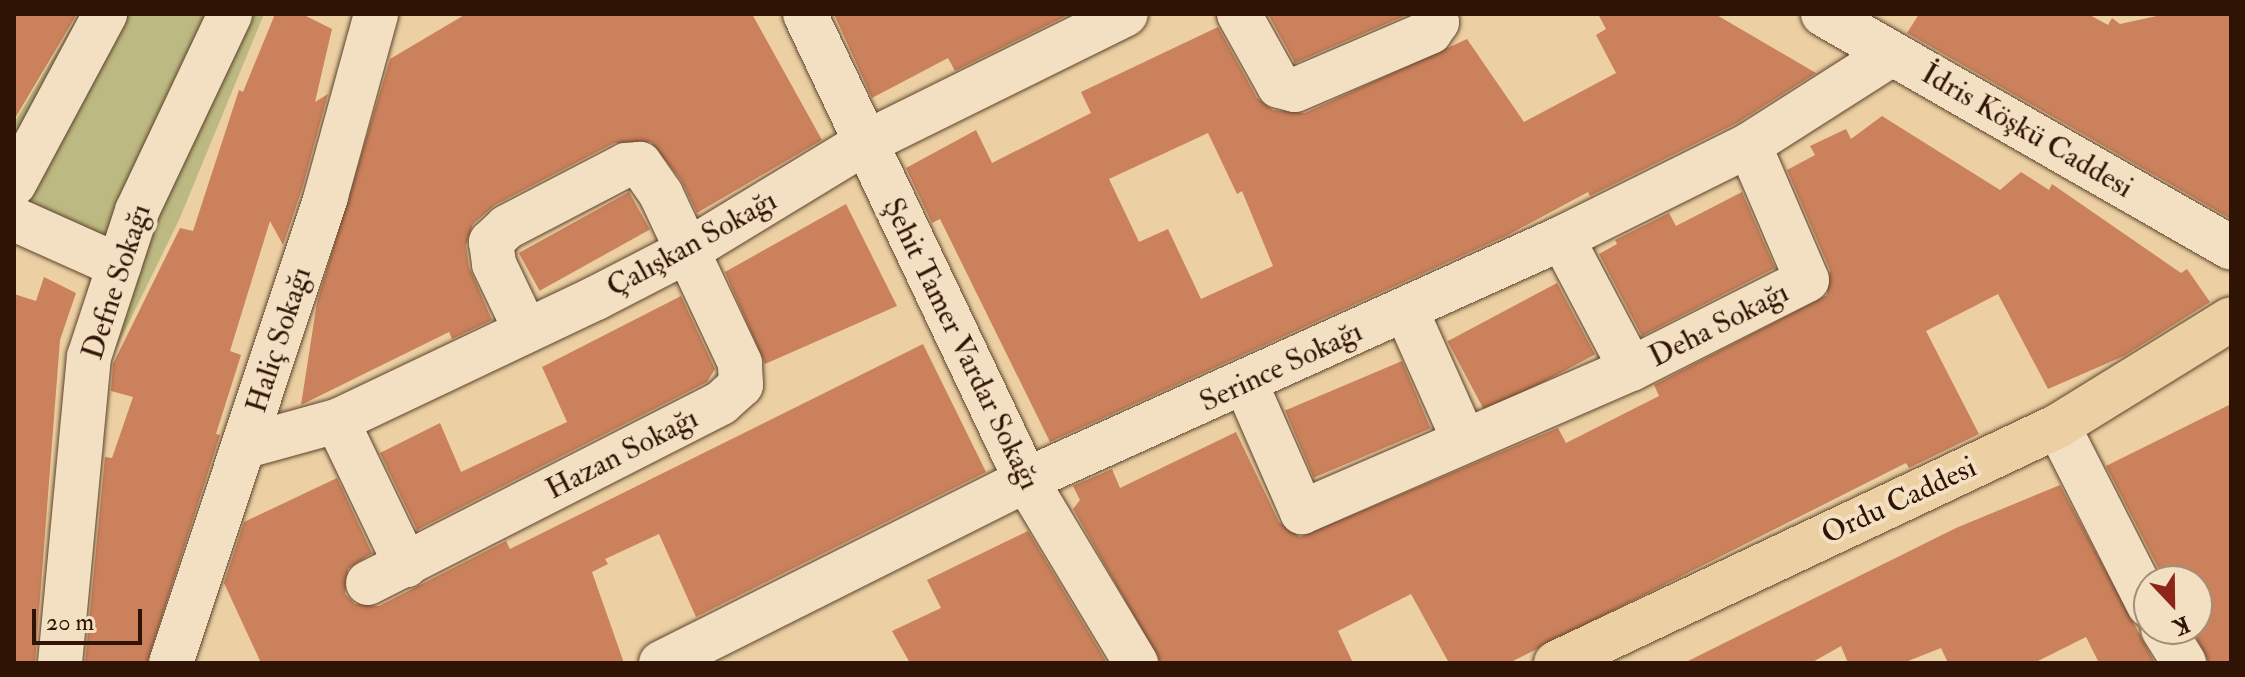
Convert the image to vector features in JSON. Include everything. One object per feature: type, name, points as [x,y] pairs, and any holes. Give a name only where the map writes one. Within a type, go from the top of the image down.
[{"type":"main road","name":"Ordu Caddesi","points":[[1556,663],[2058,426],[2231,319]]},
{"type":"street","points":[[14,184],[105,14]]},
{"type":"street","name":"Defne Sokağı","points":[[60,663],[89,357],[137,211],[230,14]]},
{"type":"street","name":"Haliç Sokağı","points":[[171,663],[213,526],[246,446],[326,196],[376,14]]},
{"type":"street","name":"Şehit Tamer Vardar Sokağı","points":[[805,14],[863,144],[1026,480],[1136,663]]},
{"type":"street","name":"Çalışkan Sokağı","points":[[246,446],[337,421],[526,331],[687,251],[863,144],[1126,14]]},
{"type":"street","points":[[1239,14],[1279,86],[1295,90],[1430,32],[1437,22],[1434,14]]},
{"type":"street","name":"İdris Köşkü Caddesi","points":[[1823,14],[2231,248]]},
{"type":"street","name":"Serince Sokağı","points":[[661,663],[1026,480],[1246,384],[1562,238],[1749,145],[1892,54]]},
{"type":"street","name":"Deha Sokağı","points":[[1562,238],[1631,369],[1807,280],[1749,145]]},
{"type":"street","points":[[526,331],[494,264],[491,242],[507,227],[626,165],[640,164],[649,172],[687,251]]},
{"type":"street","points":[[14,219],[119,266]]},
{"type":"street","name":"Hazan Sokağı","points":[[337,421],[387,574],[721,403],[741,385],[740,363],[687,251]]},
{"type":"street","points":[[1406,310],[1463,438]]},
{"type":"street","points":[[1246,384],[1302,512],[1463,438],[1631,369]]},
{"type":"street","points":[[2058,426],[2133,574]]},
{"type":"street","points":[[2173,645],[2184,663]]},
{"type":"shaded area","points":[[79,14],[264,14],[179,220],[110,361],[71,358],[92,268],[14,228],[14,123]]},
{"type":"building","points":[[14,14],[77,14],[14,120]]},
{"type":"building","points":[[275,14],[302,14],[332,29],[315,102],[328,94],[302,189],[283,245],[270,221],[230,351],[241,355],[216,434],[220,435],[147,663],[85,663],[105,457],[112,458],[133,397],[111,391],[113,364],[180,228],[193,231],[239,90],[243,92]]},
{"type":"building","points":[[466,14],[752,14],[822,140],[697,213],[681,180],[651,142],[614,143],[495,205],[473,224],[466,245],[469,267],[492,320],[452,339],[449,332],[301,405],[317,302],[390,59]]},
{"type":"building","points":[[834,14],[1070,14],[955,71],[948,58],[872,98]]},
{"type":"building","points":[[1268,14],[1409,14],[1295,63]]},
{"type":"building","points":[[1598,14],[1715,14],[1816,73],[1737,123],[1590,196],[1588,192],[1508,235],[1050,442],[940,219],[932,223],[906,168],[976,130],[992,163],[1091,113],[1081,92],[1218,27],[1257,98],[1273,110],[1305,113],[1467,39],[1524,122],[1616,73],[1596,35],[1606,29]],"holes":[[[1208,133],[1237,194],[1242,191],[1273,266],[1201,299],[1168,229],[1139,242],[1109,179]]]},
{"type":"building","points":[[1919,14],[2088,14],[2108,25],[2112,18],[2120,24],[2166,14],[2231,14],[2231,219],[1907,33]]},
{"type":"building","points":[[1882,116],[2000,190],[2021,172],[2049,190],[2052,184],[2181,273],[2187,269],[2210,302],[2124,356],[2048,389],[1998,294],[1926,331],[1979,434],[1909,468],[1906,463],[1509,663],[1449,663],[1411,594],[1338,631],[1353,663],[1161,663],[1073,509],[1080,500],[1073,486],[1112,469],[1120,488],[1236,432],[1279,522],[1300,537],[1558,428],[1566,443],[1659,396],[1654,385],[1827,295],[1830,270],[1787,170],[1815,155],[1810,146],[1846,129],[1851,139]]},
{"type":"building","points":[[629,192],[650,230],[540,291],[519,253]]},
{"type":"building","points":[[1742,192],[1775,268],[1642,336],[1599,254],[1617,244],[1615,240],[1669,213],[1676,226]]},
{"type":"building","points":[[846,204],[897,306],[765,364],[725,272]]},
{"type":"building","points":[[44,277],[76,293],[60,340],[35,663],[14,663],[14,294],[36,301]]},
{"type":"building","points":[[1557,283],[1595,355],[1486,413],[1448,341]]},
{"type":"building","points":[[681,296],[715,369],[707,382],[417,530],[380,453],[440,423],[461,472],[567,422],[542,367]]},
{"type":"building","points":[[923,344],[986,472],[696,617],[659,534],[605,559],[608,564],[592,572],[624,663],[261,663],[224,583],[244,522],[337,478],[372,553],[348,569],[345,594],[355,604],[379,606],[506,541],[510,549]]},
{"type":"building","points":[[1402,361],[1431,428],[1314,478],[1285,411]]},
{"type":"building","points":[[2231,404],[2231,663],[2209,663],[2200,645],[2213,645],[2213,565],[2157,565],[2106,466]]},
{"type":"building","points":[[2060,485],[2133,622],[2133,645],[2145,645],[2155,663],[2099,663],[2086,637],[2034,663],[1948,663],[1941,648],[1903,663],[1848,663],[1841,646],[1811,663],[1684,663],[1956,528]]},
{"type":"building","points":[[1028,531],[1107,663],[910,663],[892,631],[941,608],[927,580]]}]
